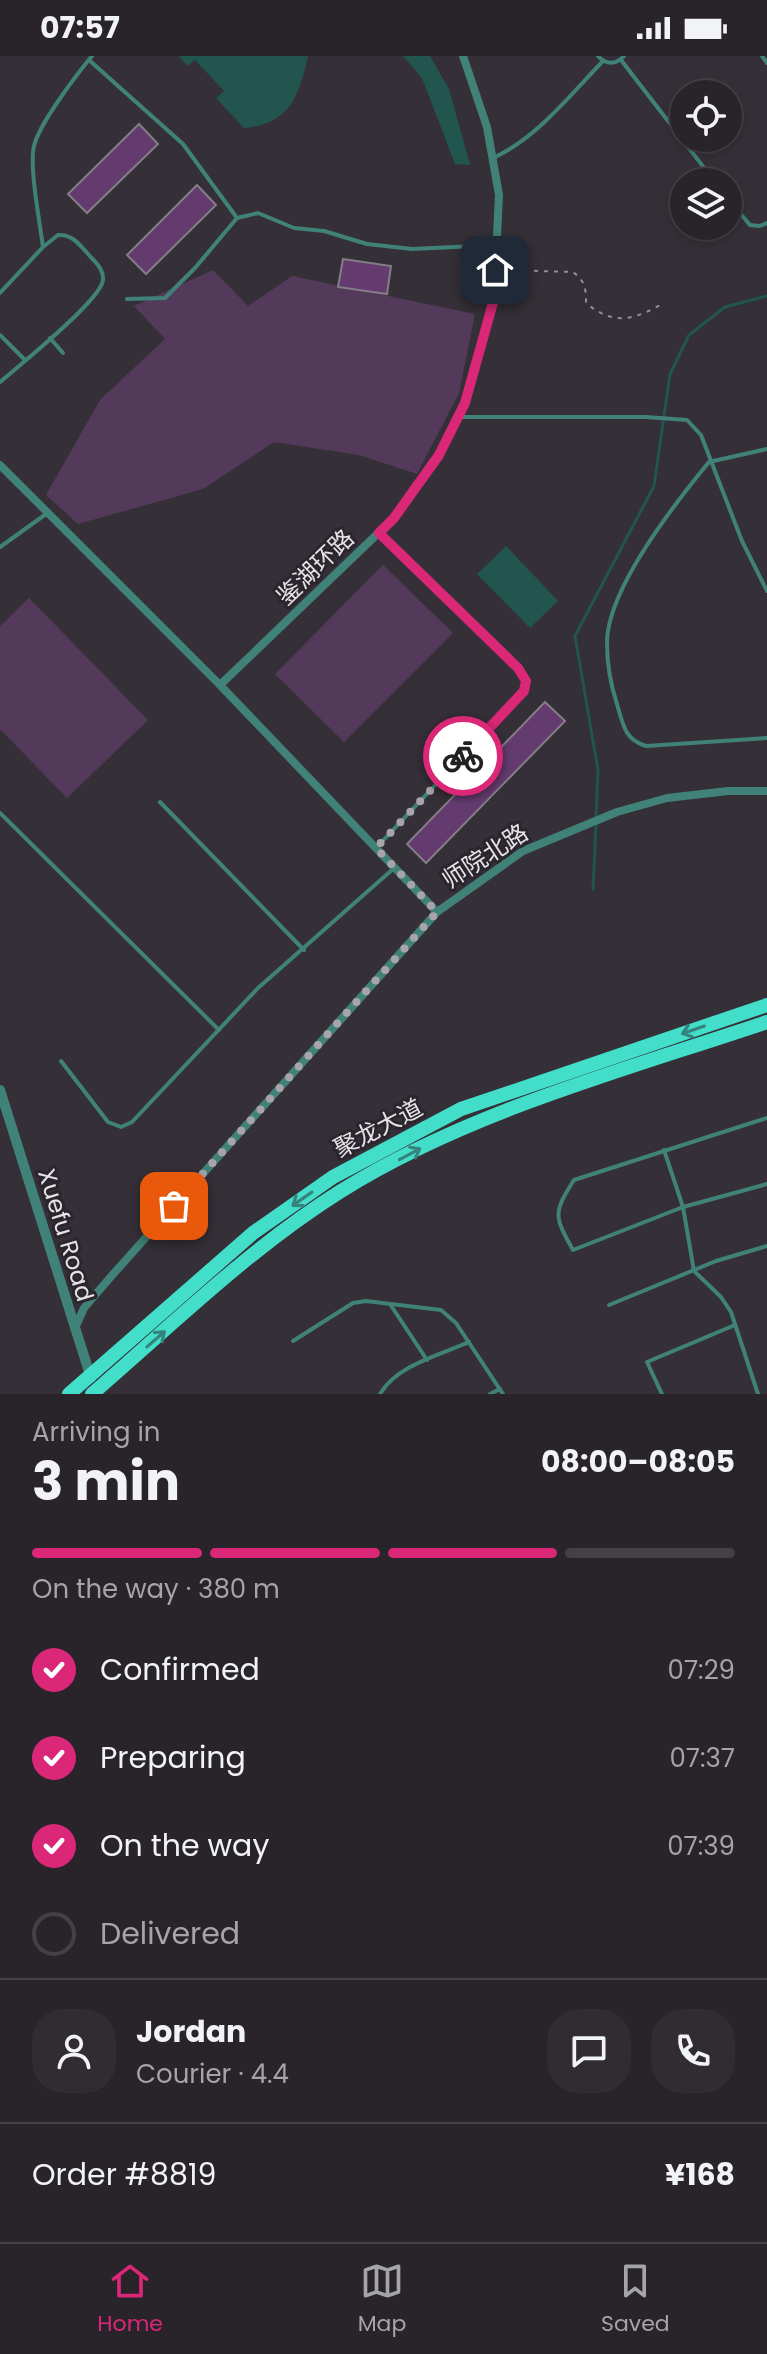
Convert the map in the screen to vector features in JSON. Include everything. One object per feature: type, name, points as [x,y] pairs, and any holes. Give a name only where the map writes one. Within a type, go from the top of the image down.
[{"type":"highway","name":"聚龙大道","points":[[69,1394],[253,1233],[333,1177],[461,1109],[767,1005]]},
{"type":"highway","name":"聚龙大道","points":[[95,1392],[263,1246],[341,1191],[468,1124],[767,1022]]},
{"type":"street","name":"鉴湖环路","points":[[220,685],[394,518],[439,455],[465,403],[494,299],[499,195],[487,127],[463,56]]},
{"type":"street","points":[[0,465],[220,685],[437,912]]},
{"type":"street","name":"师院北路","points":[[74,1329],[84,1308],[115,1272],[437,912],[523,851],[617,812],[667,798],[728,791],[767,791]]},
{"type":"street","name":"Xuefu Road","points":[[0,1090],[95,1392]]},
{"type":"lane","points":[[598,56],[609,63],[622,58],[704,168]]},
{"type":"lane","points":[[762,56],[767,63]]},
{"type":"lane","points":[[43,247],[34,146],[53,110],[91,58],[183,144],[237,218]]},
{"type":"lane","points":[[493,158],[530,134],[603,61]]},
{"type":"lane","points":[[127,299],[165,298],[237,218],[258,213],[294,228],[324,231],[367,244],[412,249],[497,245]]},
{"type":"lane","points":[[742,216],[750,225],[767,223]]},
{"type":"lane","points":[[0,293],[43,247],[58,235],[65,234],[73,238],[102,269],[104,279],[101,288],[86,305],[0,382]]},
{"type":"lane","points":[[0,335],[25,360]]},
{"type":"lane","points":[[50,338],[63,353]]},
{"type":"lane","points":[[458,417],[646,417],[687,420],[701,435],[742,541],[767,591]]},
{"type":"lane","points":[[767,449],[709,462],[650,540],[617,602],[607,641],[614,694],[625,732],[634,742],[646,746],[767,738]]},
{"type":"lane","points":[[0,547],[48,512]]},
{"type":"lane","points":[[376,848],[524,691],[526,681],[518,668],[379,533]]},
{"type":"lane","points":[[160,802],[304,950]]},
{"type":"lane","points":[[0,813],[219,1030]]},
{"type":"lane","points":[[61,1061],[108,1122],[121,1127],[132,1122],[258,988],[395,868]]},
{"type":"lane","points":[[767,1118],[574,1180],[559,1204],[558,1223],[573,1250],[683,1207],[767,1184]]},
{"type":"lane","points":[[664,1150],[683,1207],[694,1271],[721,1297],[731,1312],[758,1394]]},
{"type":"lane","points":[[609,1305],[767,1246]]},
{"type":"lane","points":[[293,1341],[353,1303],[366,1301],[441,1310],[456,1323],[502,1391],[490,1394]]},
{"type":"lane","points":[[390,1304],[427,1360]]},
{"type":"lane","points":[[662,1394],[647,1362],[735,1325]]},
{"type":"lane","points":[[380,1394],[385,1385],[402,1372],[469,1342]]},
{"type":"path","points":[[495,270],[573,272],[581,278],[586,289],[586,303],[596,311],[622,320],[640,316],[664,303]]},
{"type":"shaded area","points":[[179,56],[308,56],[301,84],[290,106],[272,121],[244,128],[216,98],[224,91],[195,60],[187,66]]},
{"type":"shaded area","points":[[403,56],[430,56],[449,89],[470,165],[455,164],[422,78]]},
{"type":"shaded area","points":[[213,270],[248,306],[292,276],[475,314],[459,393],[417,474],[359,455],[274,442],[203,489],[78,524],[46,495],[100,400],[165,339],[134,306]]},
{"type":"shaded area","points":[[506,546],[558,601],[530,628],[477,574]]},
{"type":"shaded area","points":[[383,565],[453,633],[344,742],[275,674]]},
{"type":"shaded area","points":[[29,598],[148,720],[67,798],[0,729],[0,626]]},
{"type":"building","points":[[139,124],[158,144],[87,213],[68,194]]},
{"type":"building","points":[[197,185],[216,205],[146,274],[127,255]]},
{"type":"building","points":[[343,259],[391,266],[387,294],[338,287]]},
{"type":"building","points":[[545,702],[565,721],[426,863],[407,844]]},
{"type":"waterway","points":[[596,817],[598,770],[575,636],[654,486],[670,374],[689,335],[725,307],[767,296]]},
{"type":"waterway","points":[[593,889],[596,825]]},
{"type":"way so far","points":[[174,1206],[437,912],[376,848],[463,756]]},
{"type":"route","points":[[463,756],[524,691],[526,681],[518,668],[379,533],[394,518],[439,455],[465,403],[494,299],[495,270]]}]
